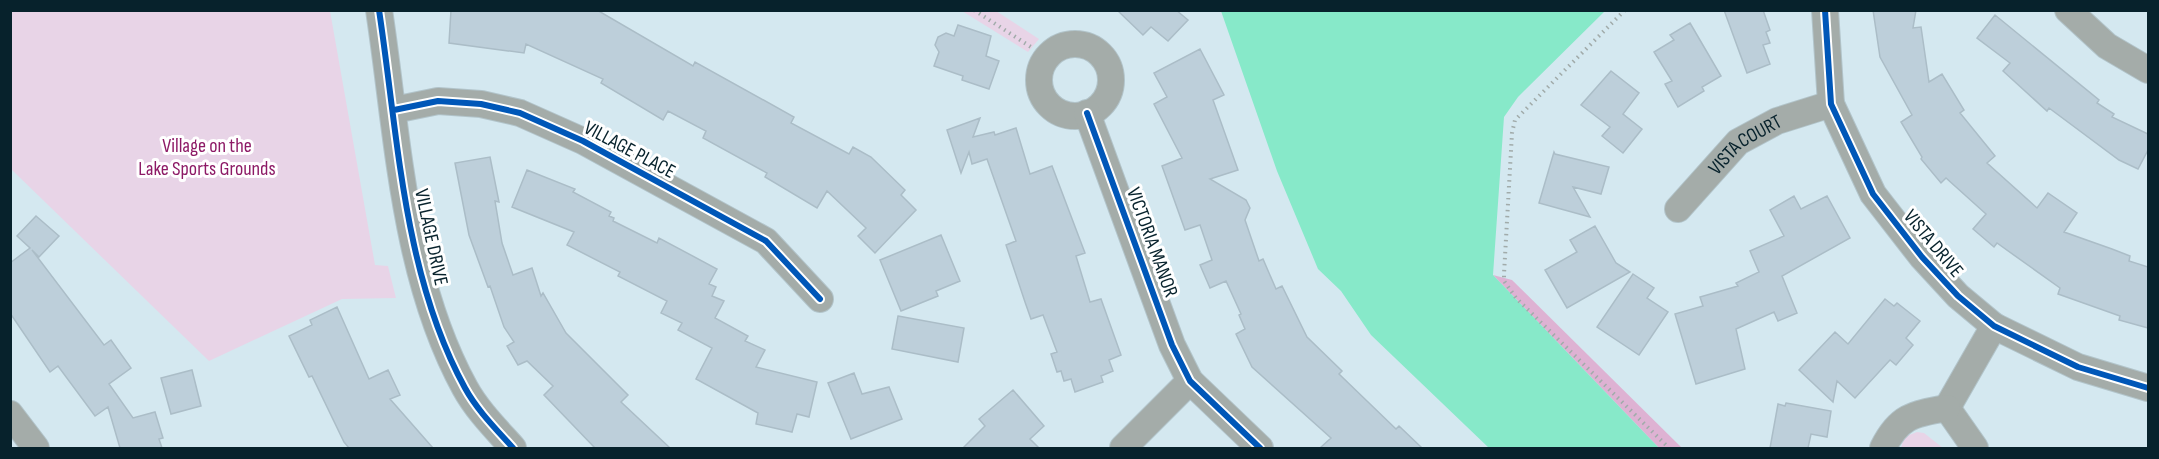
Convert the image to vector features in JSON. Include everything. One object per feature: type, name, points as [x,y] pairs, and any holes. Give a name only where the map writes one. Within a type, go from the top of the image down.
[{"type":"street","name":"VILLAGE DRIVE","points":[[379,10],[408,213],[434,319],[464,387],[513,448]]},
{"type":"street","name":"VISTA DRIVE","points":[[1825,10],[1831,104],[1872,194],[1922,258],[1958,296],[1994,326],[2078,367],[2148,388]]},
{"type":"street","points":[[2068,10],[2107,46],[2148,70]]},
{"type":"street","name":"VILLAGE PLACE","points":[[394,110],[438,100],[481,104],[520,113],[583,141],[766,241],[820,299]]},
{"type":"street","name":"VISTA COURT","points":[[1678,209],[1738,142],[1777,121],[1831,104]]},
{"type":"street","name":"VICTORIA MANOR","points":[[1087,113],[1172,345],[1190,381],[1260,448]]},
{"type":"street","points":[[1883,448],[1893,428],[1914,414],[1947,408],[1994,326]]},
{"type":"street","points":[[1124,448],[1190,381]]},
{"type":"street","points":[[1947,408],[1975,448]]},
{"type":"street","points":[[10,414],[36,448]]},
{"type":"path","points":[[974,10],[1034,49]]},
{"type":"path","points":[[1625,10],[1515,120],[1512,133],[1504,281],[1516,298],[1669,448]]},
{"type":"green space","name":"Village on the Lake Sports Grounds","points":[[10,11],[330,11],[375,265],[388,266],[396,298],[342,299],[209,361],[11,169]]},
{"type":"green space","points":[[962,11],[996,11],[1039,39],[1028,52]]},
{"type":"green space","points":[[1917,432],[1924,433],[1943,448],[1901,448],[1904,437]]},
{"type":"shaded area","points":[[1221,11],[1605,11],[1518,97],[1504,117],[1493,275],[1659,448],[1489,448],[1371,335],[1341,291],[1318,269],[1277,171]]},
{"type":"shaded area","points":[[1493,275],[1512,280],[1682,448],[1659,448]]},
{"type":"building","points":[[451,10],[597,10],[693,66],[695,62],[794,117],[791,123],[849,154],[853,147],[871,157],[905,190],[901,195],[916,210],[875,253],[858,236],[866,228],[827,191],[817,208],[765,177],[767,173],[703,138],[706,131],[668,111],[663,120],[601,83],[603,79],[526,44],[524,53],[449,43]]},
{"type":"building","points":[[1117,10],[1176,10],[1188,20],[1168,41],[1151,27],[1143,35]]},
{"type":"building","points":[[1724,10],[1763,10],[1770,30],[1766,32],[1770,43],[1763,45],[1770,64],[1747,73]]},
{"type":"building","points":[[1873,10],[1916,10],[1913,28],[1921,27],[1929,82],[1942,74],[1964,110],[1960,113],[1995,156],[1987,163],[2037,208],[2048,193],[2077,213],[2064,232],[2130,256],[2129,261],[2148,267],[2148,328],[2119,320],[2120,316],[2058,294],[2060,288],[1997,243],[1994,247],[1973,229],[1986,214],[1946,178],[1941,183],[1921,159],[1922,157],[1901,122],[1912,115],[1880,57]]},
{"type":"building","points":[[1995,15],[2099,100],[2097,103],[2114,114],[2112,117],[2148,134],[2148,150],[2138,169],[2119,160],[2049,108],[2047,111],[2003,71],[2010,63],[1977,38]]},
{"type":"building","points":[[1690,23],[1721,76],[1702,87],[1704,91],[1678,107],[1665,84],[1672,81],[1654,52],[1674,40],[1670,35]]},
{"type":"building","points":[[958,25],[991,36],[986,56],[999,61],[989,89],[962,80],[963,76],[934,66],[939,52],[935,45],[938,37],[946,33],[954,36]]},
{"type":"building","points":[[1200,49],[1224,95],[1213,100],[1238,170],[1210,179],[1246,200],[1250,208],[1245,220],[1259,261],[1263,259],[1276,289],[1282,286],[1307,337],[1342,371],[1339,374],[1396,429],[1399,426],[1422,448],[1320,448],[1331,438],[1252,367],[1236,334],[1245,329],[1239,315],[1241,314],[1226,281],[1210,288],[1200,265],[1212,260],[1200,225],[1185,230],[1162,166],[1182,158],[1154,104],[1167,97],[1154,73]]},
{"type":"building","points":[[1611,71],[1639,93],[1623,114],[1642,129],[1623,153],[1602,136],[1610,127],[1581,105]]},
{"type":"building","points":[[980,118],[973,137],[994,132],[995,135],[1016,128],[1030,174],[1052,166],[1085,253],[1076,256],[1090,302],[1101,299],[1121,355],[1109,360],[1113,371],[1101,376],[1103,382],[1075,392],[1071,379],[1064,381],[1061,371],[1057,372],[1051,354],[1057,352],[1043,315],[1031,319],[1006,245],[1016,241],[987,159],[972,164],[969,152],[961,173],[947,130]]},
{"type":"building","points":[[1554,152],[1609,167],[1601,194],[1573,187],[1590,217],[1539,203]]},
{"type":"building","points":[[490,157],[499,202],[495,201],[502,243],[513,275],[532,268],[541,296],[543,293],[566,333],[628,395],[621,402],[670,448],[595,448],[544,395],[553,386],[527,361],[518,365],[507,346],[514,342],[504,327],[469,235],[455,163]]},
{"type":"building","points":[[527,170],[575,189],[573,192],[611,212],[609,216],[614,218],[613,221],[657,243],[659,238],[717,269],[709,284],[716,287],[712,296],[724,301],[715,318],[748,336],[745,341],[765,350],[756,367],[817,382],[809,417],[797,414],[792,432],[756,424],[758,413],[696,379],[712,348],[678,330],[682,323],[661,313],[667,301],[618,276],[620,272],[567,245],[574,232],[512,207]]},
{"type":"building","points":[[1794,196],[1801,209],[1827,196],[1850,238],[1782,276],[1797,313],[1778,321],[1774,312],[1736,329],[1745,369],[1696,384],[1675,314],[1703,306],[1700,297],[1738,286],[1736,283],[1759,272],[1750,251],[1784,236],[1770,210]]},
{"type":"building","points":[[36,216],[59,236],[39,257],[32,250],[104,345],[111,340],[131,368],[109,384],[133,418],[155,412],[163,438],[159,439],[162,448],[120,448],[108,407],[95,416],[58,366],[50,372],[10,313],[10,263],[30,248],[17,236]]},
{"type":"building","points":[[1595,226],[1616,263],[1630,272],[1567,308],[1545,270],[1577,252],[1570,240]]},
{"type":"building","points":[[941,235],[960,281],[936,291],[938,296],[901,311],[880,260]]},
{"type":"building","points":[[1633,274],[1654,288],[1647,298],[1668,312],[1639,355],[1597,327]]},
{"type":"building","points":[[1885,299],[1894,306],[1897,303],[1920,321],[1906,338],[1913,345],[1896,365],[1890,360],[1855,398],[1837,381],[1833,402],[1799,370],[1835,332],[1848,344]]},
{"type":"building","points":[[337,307],[369,379],[388,370],[400,395],[390,399],[433,448],[349,448],[344,442],[312,376],[309,377],[289,336],[312,325],[310,320]]},
{"type":"building","points":[[898,316],[964,328],[958,362],[892,349]]},
{"type":"building","points":[[192,370],[201,406],[171,414],[161,378]]},
{"type":"building","points":[[854,373],[862,394],[889,387],[902,419],[851,439],[828,383]]},
{"type":"building","points":[[1013,390],[1044,426],[1030,439],[1039,448],[963,448],[985,426],[979,419]]},
{"type":"building","points":[[1786,403],[1831,411],[1827,437],[1811,434],[1808,448],[1770,448],[1778,404],[1785,406]]},
{"type":"cycle path","points":[[379,10],[406,204],[428,299],[444,344],[465,388],[481,412],[513,448]]},
{"type":"cycle path","points":[[1825,10],[1831,104],[1873,194],[1922,257],[1958,296],[1994,326],[2078,367],[2148,388]]},
{"type":"cycle path","points":[[394,110],[438,101],[481,104],[520,113],[583,141],[766,241],[820,299]]},
{"type":"cycle path","points":[[1087,113],[1172,345],[1190,381],[1260,448]]}]
